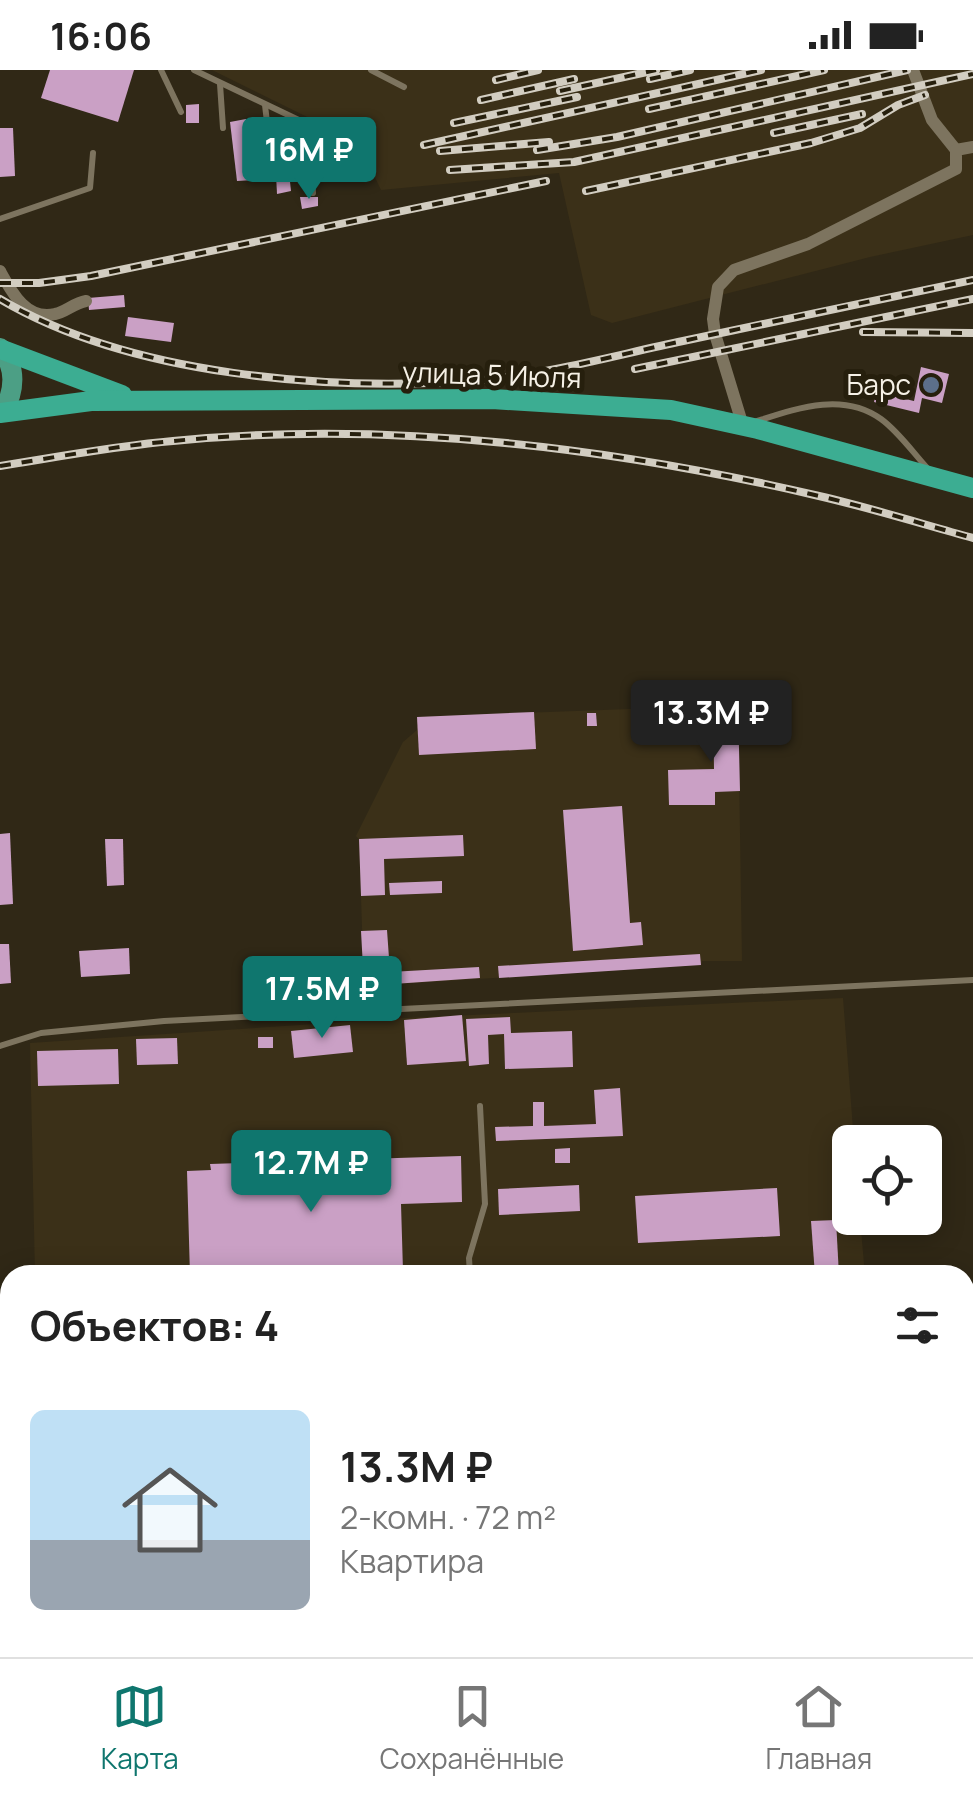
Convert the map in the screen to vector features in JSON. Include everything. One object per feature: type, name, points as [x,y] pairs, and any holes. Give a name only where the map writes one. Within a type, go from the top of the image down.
[{"type":"highway","points":[[2,349],[77,381],[144,401]]},
{"type":"highway","name":"улица 5 Июля","points":[[2,412],[69,403],[144,401],[492,399],[670,410],[973,488]]},
{"type":"main road","points":[[2,349],[10,362],[12,386],[2,412]]},
{"type":"street","points":[[743,426],[713,319],[718,287],[734,270],[808,244],[956,168],[956,150],[932,120],[913,70]]},
{"type":"street","points":[[956,150],[973,147]]},
{"type":"street","points":[[0,270],[14,299],[45,314],[59,314],[86,300]]},
{"type":"lane","points":[[160,70],[181,112]]},
{"type":"lane","points":[[194,70],[353,146]]},
{"type":"lane","points":[[370,70],[404,87]]},
{"type":"lane","points":[[220,82],[223,128]]},
{"type":"lane","points":[[265,104],[272,166]]},
{"type":"lane","points":[[309,125],[313,193]]},
{"type":"lane","points":[[0,219],[90,188],[94,153]]},
{"type":"lane","points":[[743,426],[806,406],[842,403],[880,418],[937,478]]},
{"type":"lane","points":[[0,1046],[42,1033],[164,1021],[973,980]]},
{"type":"lane","points":[[469,1265],[485,1204],[480,1106]]},
{"type":"shaded area","points":[[212,70],[973,70],[973,235],[870,257],[612,323],[591,315],[559,173],[381,190],[358,142]]},
{"type":"shaded area","points":[[738,705],[742,961],[364,986],[356,836],[403,742],[417,730],[417,717]]},
{"type":"shaded area","points":[[843,998],[853,1125],[832,1125],[832,1235],[861,1235],[864,1265],[35,1265],[30,1043],[404,1018]]},
{"type":"building","points":[[50,70],[134,70],[118,122],[41,98]]},
{"type":"building","points":[[199,104],[199,123],[186,123],[186,105]]},
{"type":"building","points":[[246,119],[255,180],[237,181],[230,122]]},
{"type":"building","points":[[0,128],[13,128],[15,176],[0,177]]},
{"type":"building","points":[[285,135],[291,191],[277,194],[274,136]]},
{"type":"building","points":[[300,197],[318,197],[318,206],[302,209]]},
{"type":"building","points":[[124,295],[125,307],[89,310],[88,298]]},
{"type":"building","points":[[128,317],[174,323],[171,342],[125,336]]},
{"type":"building","name":"Барс","points":[[921,367],[949,374],[942,403],[922,398],[919,413],[874,402],[876,392],[914,401]]},
{"type":"building","points":[[713,705],[738,705],[740,791],[715,792],[715,805],[669,805],[668,770],[714,769]]},
{"type":"building","points":[[534,712],[536,749],[419,755],[417,717]]},
{"type":"building","points":[[587,713],[596,713],[597,726],[587,726]]},
{"type":"building","points":[[622,806],[630,923],[641,922],[643,945],[573,951],[563,810]]},
{"type":"building","points":[[10,833],[13,904],[0,905],[0,834]]},
{"type":"building","points":[[463,835],[464,856],[384,859],[385,895],[361,896],[359,839]]},
{"type":"building","points":[[105,839],[123,839],[124,885],[107,886]]},
{"type":"building","points":[[442,881],[442,893],[390,895],[389,883]]},
{"type":"building","points":[[387,930],[390,972],[479,967],[480,978],[364,986],[361,931]]},
{"type":"building","points":[[0,944],[9,944],[11,983],[0,984]]},
{"type":"building","points":[[129,948],[130,974],[81,977],[79,951]]},
{"type":"building","points":[[700,954],[701,965],[499,978],[498,966]]},
{"type":"building","points":[[462,1015],[466,1061],[407,1065],[404,1020]]},
{"type":"building","points":[[510,1017],[511,1033],[572,1031],[573,1067],[505,1069],[504,1034],[488,1035],[489,1064],[469,1066],[466,1019]]},
{"type":"building","points":[[350,1025],[353,1052],[294,1058],[291,1031]]},
{"type":"building","points":[[258,1037],[273,1037],[273,1048],[258,1048]]},
{"type":"building","points":[[177,1038],[178,1064],[137,1065],[136,1039]]},
{"type":"building","points":[[118,1049],[119,1084],[38,1086],[37,1051]]},
{"type":"building","points":[[620,1088],[623,1136],[496,1141],[495,1127],[533,1126],[533,1102],[544,1102],[544,1126],[596,1124],[594,1090]]},
{"type":"building","points":[[570,1148],[570,1163],[555,1163],[555,1149]]},
{"type":"building","points":[[461,1156],[462,1202],[401,1204],[403,1265],[190,1265],[187,1171],[211,1170],[210,1164]]},
{"type":"building","points":[[579,1185],[580,1211],[499,1215],[498,1189]]},
{"type":"building","points":[[777,1188],[780,1236],[638,1243],[635,1196]]},
{"type":"building","points":[[832,1220],[838,1265],[814,1265],[811,1221]]},
{"type":"railway","points":[[496,80],[538,70]]},
{"type":"railway","points":[[560,91],[656,70]]},
{"type":"railway","points":[[650,79],[690,70]]},
{"type":"railway","points":[[424,145],[761,70]]},
{"type":"railway","points":[[649,109],[824,70]]},
{"type":"railway","points":[[537,150],[617,137],[907,70]]},
{"type":"railway","points":[[450,170],[574,162],[973,74]]},
{"type":"railway","points":[[481,100],[574,79]]},
{"type":"railway","points":[[586,191],[811,143],[860,128],[898,105],[925,95]]},
{"type":"railway","points":[[454,123],[577,97]]},
{"type":"railway","points":[[774,133],[862,114]]},
{"type":"railway","points":[[440,151],[549,142]]},
{"type":"railway","points":[[0,283],[91,276],[546,181]]},
{"type":"railway","points":[[0,299],[52,325],[170,362],[298,380],[423,383],[481,380],[557,369],[973,280]]},
{"type":"railway","points":[[635,369],[973,299]]},
{"type":"railway","points":[[863,332],[973,333]]},
{"type":"railway","points":[[0,466],[130,446],[254,435],[417,436],[498,442],[660,464],[838,501],[973,538]]},
{"type":"place","name":"Барс","points":[[931,385]]}]
